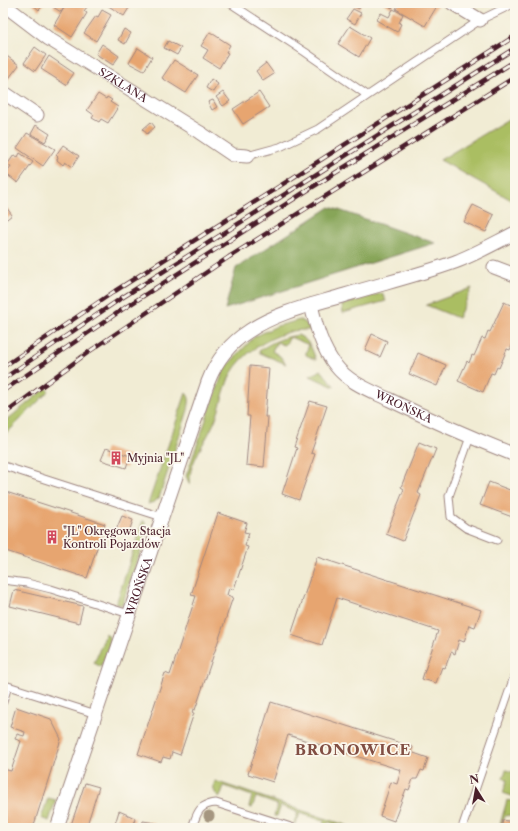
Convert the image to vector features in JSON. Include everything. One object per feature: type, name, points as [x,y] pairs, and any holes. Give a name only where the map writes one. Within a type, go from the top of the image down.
[{"type":"street","points":[[452,3],[480,20]]},
{"type":"street","name":"SZKLANA","points":[[3,4],[49,39],[199,132],[233,155],[247,156]]},
{"type":"street","points":[[3,92],[36,115]]},
{"type":"street","name":"WROŃSKA","points":[[57,828],[208,382],[221,357],[237,339],[255,326],[279,315],[455,262],[515,233]]},
{"type":"street","points":[[494,267],[515,275]]},
{"type":"street","name":"WROŃSKA","points":[[311,305],[327,353],[344,374],[362,386],[429,419],[515,455]]},
{"type":"lane","points":[[230,3],[367,95]]},
{"type":"lane","points":[[247,156],[280,147],[318,129],[480,20],[515,3]]},
{"type":"lane","points":[[470,437],[449,496],[451,517],[466,528],[497,540]]},
{"type":"lane","points":[[4,466],[162,517]]},
{"type":"lane","points":[[3,580],[27,583],[51,589],[129,614]]},
{"type":"lane","points":[[462,828],[515,674]]},
{"type":"lane","points":[[3,702],[8,686],[96,714]]},
{"type":"lane","points":[[192,828],[197,812],[208,803],[216,803],[294,828]]},
{"type":"green space","points":[[515,115],[515,202],[440,160]]},
{"type":"green space","points":[[330,207],[435,243],[225,309],[236,268]]},
{"type":"green space","points":[[472,288],[458,318],[426,305]]},
{"type":"green space","points":[[382,293],[386,301],[343,313],[342,305]]},
{"type":"green space","points":[[300,320],[306,323],[310,330],[291,331],[280,335],[256,348],[236,366],[228,380],[214,423],[193,464],[190,485],[186,476],[224,369],[254,337],[277,326]]},
{"type":"green space","points":[[298,335],[305,339],[310,345],[316,360],[306,355],[309,345],[290,337],[284,345],[277,342],[272,351],[280,356],[286,364],[260,353],[259,351],[278,340],[288,337]]},
{"type":"green space","points":[[321,370],[334,386],[334,387],[310,376]]},
{"type":"green space","points":[[46,388],[49,391],[3,437],[3,423]]},
{"type":"green space","points":[[186,393],[189,399],[188,410],[159,498],[148,504]]},
{"type":"green space","points":[[143,520],[148,531],[122,605],[116,604]]},
{"type":"green space","points":[[106,633],[109,640],[109,645],[101,667],[94,663]]},
{"type":"green space","points":[[506,770],[515,773],[515,797],[503,793],[507,780],[503,778]]},
{"type":"green space","points":[[215,781],[354,828],[347,828],[328,822],[326,828],[322,828],[324,821],[300,813],[296,824],[294,823],[298,812],[281,806],[277,816],[274,816],[278,805],[256,797],[252,808],[249,807],[252,796],[224,786],[220,797],[214,790]]},
{"type":"green space","points":[[48,798],[56,800],[49,821],[41,818]]},
{"type":"green space","points":[[507,800],[515,802],[515,814],[505,816],[501,828],[499,828]]},
{"type":"building","points":[[31,3],[45,3],[39,10]]},
{"type":"building","points":[[56,3],[90,3],[84,11],[87,13],[72,37],[54,25],[64,8],[61,12],[53,7]]},
{"type":"building","points":[[104,3],[132,3],[124,16]]},
{"type":"building","points":[[348,3],[362,3],[359,9]]},
{"type":"building","points":[[383,3],[395,3],[392,8]]},
{"type":"building","points":[[399,3],[432,3],[437,6],[425,26],[396,9]]},
{"type":"building","points":[[353,9],[361,13],[355,24],[346,19]]},
{"type":"building","points":[[393,9],[403,14],[399,23],[401,24],[397,32],[376,20],[381,13],[389,17]]},
{"type":"building","points":[[102,10],[111,15],[96,41],[84,33]]},
{"type":"building","points":[[350,26],[370,38],[359,57],[338,44]]},
{"type":"building","points":[[124,29],[131,33],[125,44],[118,40]]},
{"type":"building","points":[[210,32],[230,45],[226,52],[228,53],[219,68],[203,58],[208,50],[201,46]]},
{"type":"building","points":[[168,41],[181,48],[177,55],[164,48]]},
{"type":"building","points":[[102,44],[119,56],[113,65],[96,54]]},
{"type":"building","points":[[35,47],[46,55],[35,71],[24,63]]},
{"type":"building","points":[[138,48],[152,57],[144,71],[129,63]]},
{"type":"building","points":[[4,54],[19,65],[3,86],[3,55]]},
{"type":"building","points":[[49,56],[74,73],[66,85],[41,69]]},
{"type":"building","points":[[174,60],[198,75],[186,93],[162,78]]},
{"type":"building","points":[[266,63],[274,74],[263,81],[256,71]]},
{"type":"building","points":[[211,79],[218,84],[213,92],[206,88]]},
{"type":"building","points":[[223,92],[230,101],[223,106],[216,97]]},
{"type":"building","points":[[259,92],[269,107],[243,124],[233,109]]},
{"type":"building","points":[[98,94],[106,99],[107,97],[112,100],[110,102],[118,107],[108,123],[101,119],[99,122],[92,118],[94,115],[87,110]]},
{"type":"building","points":[[213,100],[217,107],[212,110],[208,102]]},
{"type":"building","points":[[151,122],[155,127],[147,134],[143,129]]},
{"type":"building","points":[[36,125],[50,134],[45,142],[31,134]]},
{"type":"building","points":[[27,133],[55,149],[43,166],[17,148]]},
{"type":"building","points":[[63,145],[79,156],[72,167],[65,162],[63,165],[57,160],[58,157],[56,155]]},
{"type":"building","points":[[20,153],[33,162],[18,183],[6,174],[11,167],[7,165],[14,155],[18,157]]},
{"type":"building","points":[[3,203],[12,215],[3,222]]},
{"type":"building","points":[[473,205],[494,215],[486,232],[464,222]]},
{"type":"building","points":[[504,302],[515,307],[515,343],[513,343],[510,350],[507,349],[499,368],[497,367],[494,374],[491,373],[483,392],[458,381],[467,361],[469,363],[472,355],[474,356],[482,338],[485,339],[488,331],[490,332]]},
{"type":"building","points":[[372,334],[387,341],[380,357],[365,350]]},
{"type":"building","points":[[418,353],[446,365],[437,386],[409,374]]},
{"type":"building","points":[[250,366],[269,368],[265,417],[268,417],[264,467],[246,465],[250,416],[247,416]]},
{"type":"building","points":[[310,401],[327,406],[311,453],[315,454],[299,500],[282,494],[297,448],[294,447]]},
{"type":"building","points":[[419,442],[436,449],[418,493],[421,495],[403,541],[386,534],[404,489],[401,487]]},
{"type":"building","name":"Myjnia \"JL\"","points":[[106,448],[130,456],[126,468],[101,460]]},
{"type":"building","points":[[489,482],[515,492],[515,518],[480,505]]},
{"type":"building","name":"\"JL\" Okręgowa Stacja Kontroli Pojazdów","points":[[3,491],[105,524],[87,578],[3,550]]},
{"type":"building","points":[[218,513],[247,523],[244,532],[249,533],[245,546],[248,547],[234,589],[229,588],[227,595],[233,597],[195,710],[193,709],[192,713],[194,713],[180,755],[172,752],[170,759],[163,757],[161,762],[138,754],[165,673],[170,675],[196,596],[191,595]]},
{"type":"building","points":[[122,516],[133,520],[128,535],[116,530]]},
{"type":"building","points":[[317,557],[481,610],[475,627],[469,625],[464,642],[459,640],[455,654],[451,652],[445,668],[442,667],[436,683],[422,679],[438,631],[337,598],[322,645],[291,635]]},
{"type":"building","points":[[14,590],[83,606],[79,623],[10,606]]},
{"type":"building","points":[[271,702],[413,747],[411,752],[428,758],[424,771],[421,770],[417,779],[413,779],[409,790],[406,789],[394,821],[380,816],[391,782],[397,784],[401,770],[288,735],[273,782],[248,774]]},
{"type":"building","points":[[16,707],[51,719],[61,739],[33,828],[3,828],[3,769],[11,771],[21,741],[15,739],[17,734],[24,736],[25,732],[10,727]]},
{"type":"building","points":[[85,783],[99,787],[86,828],[70,828]]},
{"type":"building","points":[[119,811],[135,818],[134,824],[142,826],[143,821],[155,823],[153,828],[120,828],[121,825],[115,824]]},
{"type":"building","points":[[503,820],[515,820],[515,828],[501,828]]},
{"type":"railway","points":[[3,367],[115,291],[515,36]]},
{"type":"railway","points":[[3,379],[120,299],[515,48]]},
{"type":"railway","points":[[3,391],[126,307],[311,188],[515,61]]},
{"type":"railway","points":[[3,415],[90,351],[229,257],[515,77]]},
{"type":"place","name":"Myjnia \"JL\"","points":[[116,458]]},
{"type":"place","name":"\"JL\" Okręgowa Stacja Kontroli Pojazdów","points":[[52,537]]},
{"type":"district","name":"BRONOWICE","points":[[353,749]]}]
